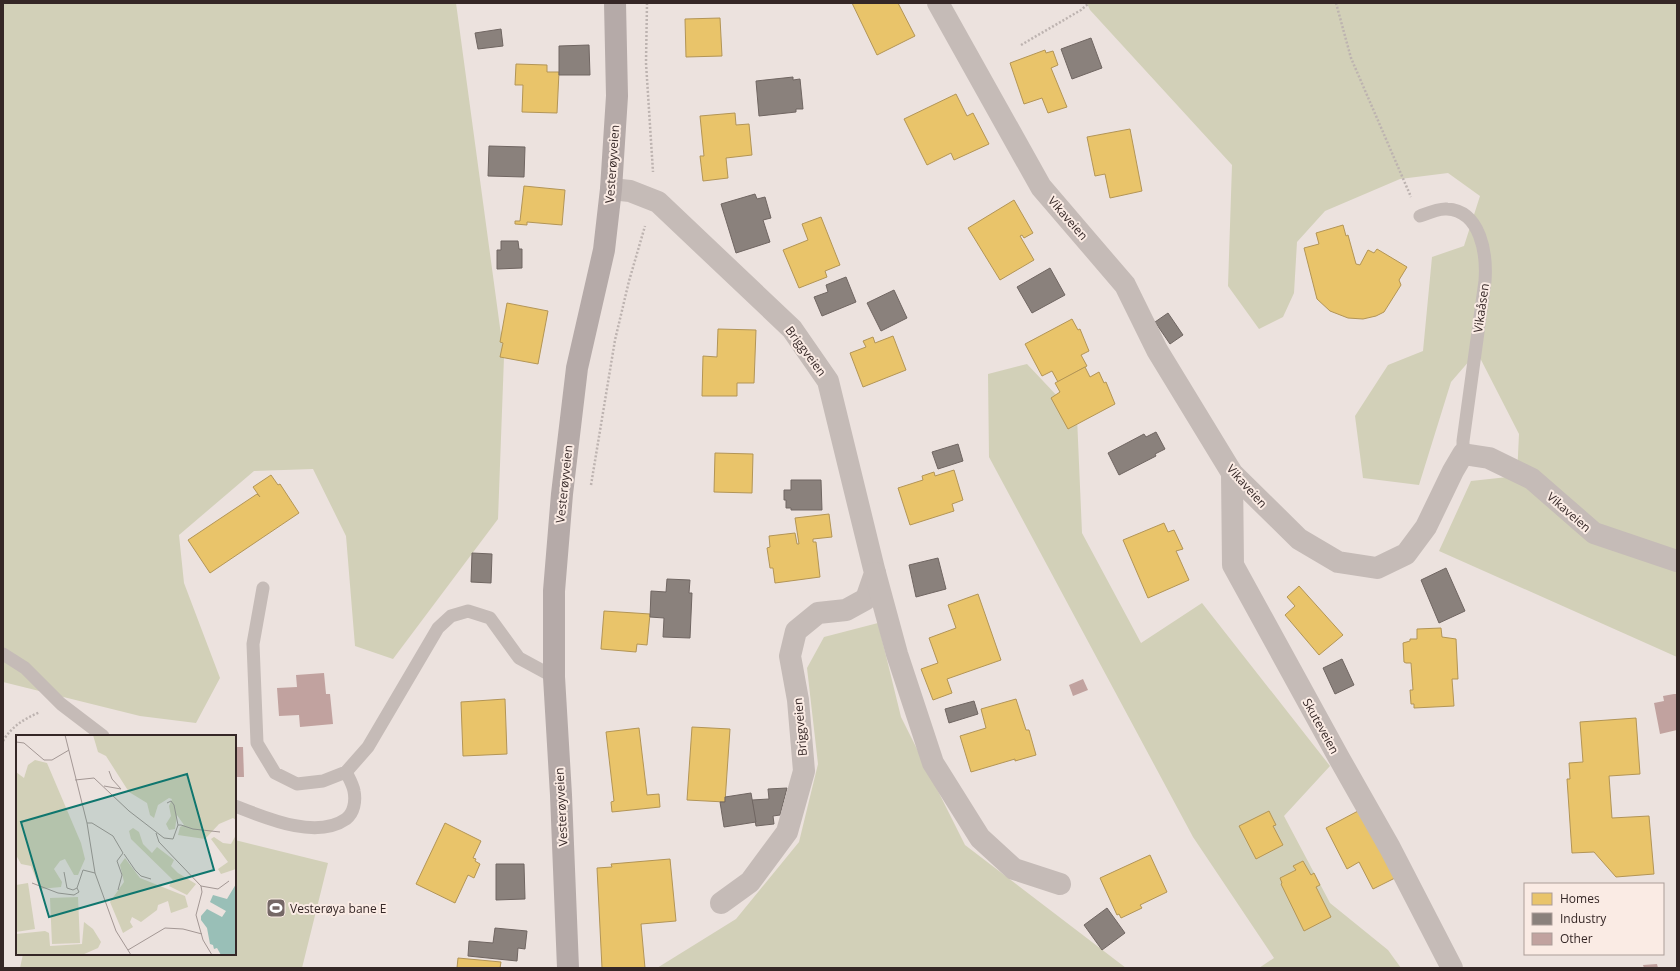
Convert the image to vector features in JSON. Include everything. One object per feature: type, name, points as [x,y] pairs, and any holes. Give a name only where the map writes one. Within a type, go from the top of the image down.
[{"type":"main road","name":"Vesterøyveien","points":[[568,968],[561,795],[554,677],[554,591],[562,494],[577,368],[604,250],[611,189],[617,96],[615,3]]},
{"type":"street","name":"Vikaveien","points":[[938,3],[1041,187],[1125,285],[1157,350],[1232,473],[1299,539],[1338,562],[1377,568],[1406,554],[1426,528],[1453,471],[1463,454],[1489,458],[1532,479],[1594,533],[1677,561]]},
{"type":"street","name":"Briggveien","points":[[611,189],[630,191],[658,202],[792,329],[828,381],[875,573],[897,654],[933,763],[980,838],[1014,869],[1060,884]]},
{"type":"street","name":"Skuteveien","points":[[1232,473],[1233,565],[1390,848],[1452,968]]},
{"type":"street","name":"Briggveien","points":[[721,903],[750,882],[787,832],[804,771],[798,700],[790,656],[796,631],[818,613],[846,610],[866,599],[875,573]]},
{"type":"lane","name":"Vikaåsen","points":[[1420,216],[1445,208],[1455,210],[1467,217],[1475,227],[1479,234],[1484,252],[1486,268],[1485,281],[1463,441],[1463,454]]},
{"type":"lane","points":[[263,588],[253,644],[257,743],[275,773],[297,784],[323,781],[346,772],[368,747],[438,628],[450,616],[468,611],[490,618],[520,658],[554,677]]},
{"type":"lane","points":[[3,654],[25,668],[61,704],[102,735]]},
{"type":"lane","points":[[236,806],[262,817],[304,827],[331,827],[339,824],[350,816],[354,808],[354,791],[346,772]]},
{"type":"path","points":[[647,3],[646,63],[653,174]]},
{"type":"path","points":[[1021,45],[1081,10],[1089,3]]},
{"type":"path","points":[[1336,3],[1351,58],[1403,181],[1420,216]]},
{"type":"path","points":[[591,486],[615,340],[629,280],[646,223]]},
{"type":"path","points":[[3,741],[8,732],[19,722],[61,704]]},
{"type":"shaded area","points":[[3,3],[456,3],[504,357],[498,519],[393,659],[355,646],[346,536],[313,469],[254,471],[179,535],[184,583],[220,678],[196,723],[140,716],[3,682]]},
{"type":"shaded area","points":[[1087,3],[1677,3],[1677,657],[1439,551],[1471,481],[1517,476],[1519,434],[1477,352],[1451,382],[1419,485],[1363,478],[1355,416],[1388,365],[1423,351],[1432,257],[1464,246],[1480,196],[1448,173],[1400,179],[1325,211],[1297,242],[1294,293],[1283,317],[1259,329],[1228,286],[1232,165],[1090,10]]},
{"type":"shaded area","points":[[1027,364],[1077,417],[1082,533],[1141,643],[1202,603],[1330,766],[1284,816],[1330,903],[1388,950],[1401,968],[1259,968],[1274,958],[1193,837],[989,457],[988,374]]},
{"type":"shaded area","points":[[878,623],[901,717],[965,845],[1126,968],[657,968],[736,919],[799,842],[818,764],[807,668],[824,637]]},
{"type":"shaded area","name":"Vesterøya bane E","points":[[236,840],[328,863],[302,968],[20,968],[23,955],[236,955]]},
{"type":"building: Homes","points":[[852,3],[898,3],[915,36],[877,55]]},
{"type":"building: Homes","points":[[720,18],[722,56],[686,57],[685,19]]},
{"type":"building: Homes","points":[[1045,50],[1046,53],[1053,51],[1058,65],[1051,68],[1067,107],[1048,113],[1042,98],[1024,104],[1010,63]]},
{"type":"building: Homes","points":[[516,64],[547,65],[547,72],[559,72],[557,113],[522,112],[523,85],[515,85]]},
{"type":"building: Homes","points":[[956,94],[967,116],[973,113],[989,144],[954,160],[951,153],[927,165],[904,119]]},
{"type":"building: Homes","points":[[735,113],[736,125],[749,124],[752,155],[726,158],[728,178],[703,181],[700,156],[704,156],[700,116]]},
{"type":"building: Homes","points":[[1130,129],[1142,191],[1110,198],[1105,174],[1095,176],[1087,137]]},
{"type":"building: Homes","points":[[524,186],[565,190],[562,225],[527,222],[527,225],[515,224],[515,221],[520,221]]},
{"type":"building: Homes","points":[[1014,200],[1033,233],[1024,238],[1022,235],[1020,236],[1034,260],[1000,280],[968,228]]},
{"type":"building: Homes","points":[[821,217],[840,265],[825,271],[827,277],[799,288],[783,250],[808,240],[802,224]]},
{"type":"building: Homes","points":[[1343,225],[1346,236],[1348,235],[1356,264],[1360,265],[1368,250],[1374,253],[1377,249],[1407,267],[1399,280],[1401,285],[1384,312],[1376,316],[1363,319],[1348,318],[1330,311],[1317,299],[1304,248],[1319,244],[1316,233]]},
{"type":"building: Homes","points":[[507,303],[548,311],[538,364],[500,357],[503,343],[500,342]]},
{"type":"building: Homes","points":[[1072,319],[1078,330],[1080,329],[1089,351],[1081,355],[1087,366],[1058,382],[1052,371],[1042,376],[1025,344]]},
{"type":"building: Homes","points":[[718,329],[756,330],[754,383],[737,383],[737,396],[702,396],[703,356],[717,357]]},
{"type":"building: Homes","points":[[893,336],[906,370],[863,387],[850,353],[866,347],[863,341],[873,337],[875,343]]},
{"type":"building: Homes","points":[[1085,367],[1090,377],[1099,372],[1104,383],[1106,382],[1115,404],[1068,429],[1051,398],[1060,392],[1055,383]]},
{"type":"building: Homes","points":[[715,453],[753,454],[752,493],[714,492]]},
{"type":"building: Homes","points":[[954,470],[963,500],[952,504],[954,511],[910,525],[898,488],[923,480],[922,476],[934,472],[935,476]]},
{"type":"building: Homes","points":[[271,475],[278,485],[280,484],[299,513],[210,573],[188,540],[257,494],[260,497],[253,487]]},
{"type":"building: Homes","points":[[829,514],[832,537],[813,539],[813,542],[816,542],[820,577],[775,583],[773,568],[770,568],[767,548],[770,547],[769,536],[795,533],[797,544],[799,544],[795,518]]},
{"type":"building: Homes","points":[[1164,523],[1168,532],[1174,530],[1183,549],[1176,551],[1189,580],[1148,598],[1123,540]]},
{"type":"building: Homes","points":[[1299,586],[1343,635],[1319,655],[1285,615],[1295,606],[1287,597]]},
{"type":"building: Homes","points":[[978,594],[1001,660],[947,679],[952,693],[933,700],[921,669],[938,663],[929,638],[956,628],[948,605]]},
{"type":"building: Homes","points":[[604,611],[650,614],[647,645],[637,644],[636,652],[601,649]]},
{"type":"building: Homes","points":[[1441,628],[1442,637],[1456,639],[1458,679],[1452,679],[1454,706],[1414,708],[1414,704],[1411,704],[1410,690],[1413,690],[1411,663],[1404,662],[1403,643],[1410,641],[1410,639],[1417,639],[1417,629]]},
{"type":"building: Homes","points":[[505,699],[507,754],[463,756],[461,702]]},
{"type":"building: Homes","points":[[1016,699],[1026,730],[1029,730],[1036,755],[1015,761],[1015,759],[971,772],[960,736],[986,728],[981,709]]},
{"type":"building: Homes","points":[[1636,718],[1640,774],[1609,776],[1612,818],[1649,816],[1654,874],[1616,877],[1594,852],[1572,853],[1567,779],[1570,779],[1569,763],[1583,762],[1580,722]]},
{"type":"building: Homes","points":[[692,727],[730,729],[725,802],[687,800]]},
{"type":"building: Homes","points":[[639,728],[647,795],[659,794],[660,807],[612,812],[611,802],[614,801],[606,732]]},
{"type":"building: Homes","points":[[1269,811],[1276,825],[1273,826],[1283,845],[1256,859],[1239,826]]},
{"type":"building: Homes","points":[[1358,811],[1403,874],[1373,889],[1359,862],[1347,869],[1326,828]]},
{"type":"building: Homes","points":[[445,823],[481,841],[473,858],[480,864],[474,878],[468,875],[455,903],[416,884]]},
{"type":"building: Homes","points":[[1150,855],[1167,892],[1140,905],[1142,908],[1121,918],[1119,914],[1117,915],[1100,878]]},
{"type":"building: Homes","points":[[670,859],[676,921],[641,924],[645,968],[602,968],[597,868],[612,867],[611,864]]},
{"type":"building: Homes","points":[[1303,861],[1311,875],[1314,873],[1320,885],[1316,887],[1331,917],[1304,931],[1281,884],[1280,878],[1296,870],[1293,866]]},
{"type":"building: Homes","points":[[458,958],[501,962],[500,968],[457,968]]},
{"type":"building: Industry","points":[[501,29],[503,46],[478,49],[475,33]]},
{"type":"building: Industry","points":[[1091,38],[1102,68],[1072,79],[1061,49]]},
{"type":"building: Industry","points":[[589,45],[590,75],[559,75],[559,46]]},
{"type":"building: Industry","points":[[793,77],[793,80],[800,79],[803,109],[796,109],[796,112],[759,116],[756,81]]},
{"type":"building: Industry","points":[[489,146],[525,147],[524,177],[488,176]]},
{"type":"building: Industry","points":[[755,194],[757,199],[765,197],[771,218],[763,220],[770,242],[736,253],[721,204]]},
{"type":"building: Industry","points":[[501,241],[518,241],[519,249],[522,249],[522,268],[497,269],[497,250],[501,250]]},
{"type":"building: Industry","points":[[1050,268],[1065,295],[1032,313],[1017,287]]},
{"type":"building: Industry","points":[[846,277],[856,302],[822,316],[814,297],[828,292],[826,285]]},
{"type":"building: Industry","points":[[894,290],[907,318],[881,331],[867,303]]},
{"type":"building: Industry","points":[[1168,313],[1183,335],[1170,344],[1155,322]]},
{"type":"building: Industry","points":[[1156,432],[1165,449],[1155,454],[1156,456],[1119,475],[1108,453],[1144,434],[1146,437]]},
{"type":"building: Industry","points":[[958,444],[963,461],[938,469],[932,452]]},
{"type":"building: Industry","points":[[791,480],[821,480],[822,510],[791,510],[791,508],[786,508],[784,490],[791,490]]},
{"type":"building: Industry","points":[[472,553],[492,554],[491,583],[471,582]]},
{"type":"building: Industry","points":[[938,558],[946,589],[916,597],[909,565]]},
{"type":"building: Industry","points":[[1446,568],[1465,611],[1439,623],[1421,580]]},
{"type":"building: Industry","points":[[667,579],[690,580],[689,593],[692,593],[690,638],[663,637],[664,618],[650,617],[651,591],[666,592]]},
{"type":"building: Industry","points":[[1342,659],[1354,685],[1335,694],[1323,668]]},
{"type":"building: Industry","points":[[974,701],[978,714],[949,723],[945,709]]},
{"type":"building: Industry","points":[[787,788],[780,815],[773,816],[774,824],[756,826],[752,800],[769,799],[768,789]]},
{"type":"building: Industry","points":[[751,793],[756,822],[724,827],[720,802],[725,802],[725,797]]},
{"type":"building: Industry","points":[[496,864],[524,864],[525,899],[496,900]]},
{"type":"building: Industry","points":[[1107,908],[1125,933],[1102,950],[1084,925]]},
{"type":"building: Industry","points":[[495,928],[527,931],[525,949],[518,948],[517,961],[468,956],[469,941],[493,943]]},
{"type":"building: Other","points":[[324,673],[326,694],[330,694],[333,724],[300,727],[299,715],[279,716],[277,688],[297,687],[296,675]]},
{"type":"building: Other","points":[[1083,679],[1088,690],[1073,696],[1069,685]]},
{"type":"building: Other","points":[[1677,694],[1677,730],[1660,734],[1654,703],[1664,701],[1663,696]]},
{"type":"building: Other","points":[[236,747],[243,747],[244,777],[236,777]]},
{"type":"building: Other","points":[[1657,964],[1658,968],[1644,968],[1643,965]]},
{"type":"place","name":"Vesterøya bane E","points":[[276,908]]}]
